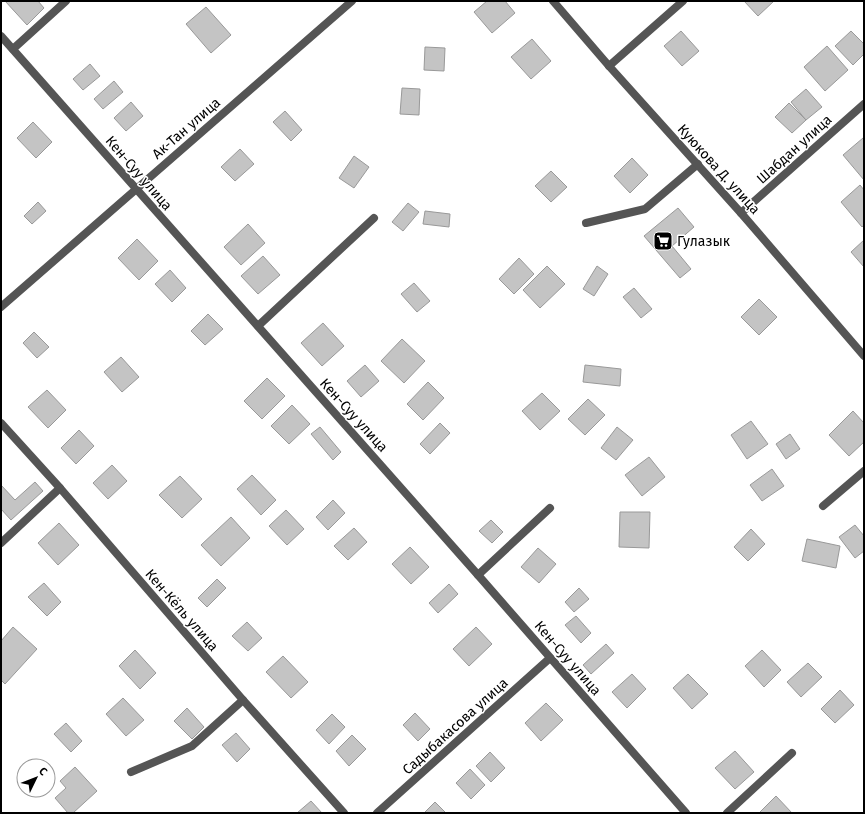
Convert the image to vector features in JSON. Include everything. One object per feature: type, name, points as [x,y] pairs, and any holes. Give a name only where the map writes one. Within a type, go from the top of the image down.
[{"type":"street","points":[[13,49],[66,1]]},
{"type":"street","name":"Ак-Тан улица","points":[[1,307],[352,1]]},
{"type":"street","name":"Куюкова Д. улица","points":[[553,1],[609,66],[741,212],[864,356]]},
{"type":"street","points":[[609,66],[683,1]]},
{"type":"street","name":"Кен-Суу улица","points":[[1,36],[478,575],[686,813]]},
{"type":"street","name":"Шабдан улица","points":[[741,212],[864,104]]},
{"type":"street","points":[[586,223],[645,208],[698,164]]},
{"type":"street","points":[[258,326],[374,218]]},
{"type":"street","name":"Кен-Кёль улица","points":[[1,424],[60,488],[242,700],[344,813]]},
{"type":"street","points":[[823,506],[864,471]]},
{"type":"street","points":[[1,543],[60,488]]},
{"type":"street","points":[[478,575],[550,508]]},
{"type":"street","name":"Садыбакасова улица","points":[[377,813],[550,658]]},
{"type":"street","points":[[130,772],[192,746],[242,700]]},
{"type":"street","points":[[727,813],[792,753]]},
{"type":"building","points":[[5,1],[38,1],[44,8],[27,25]]},
{"type":"building","points":[[487,1],[505,1],[515,13],[492,33],[474,12]]},
{"type":"building","points":[[744,1],[774,1],[758,16]]},
{"type":"building","points":[[206,7],[231,35],[211,53],[186,24]]},
{"type":"building","points":[[681,31],[699,51],[682,66],[664,46]]},
{"type":"building","points":[[851,31],[864,44],[864,54],[853,65],[835,46]]},
{"type":"building","points":[[532,39],[551,61],[531,79],[511,57]]},
{"type":"building","points":[[827,46],[848,70],[825,91],[804,67]]},
{"type":"building","points":[[425,47],[445,48],[444,71],[424,70]]},
{"type":"building","points":[[90,64],[100,76],[83,90],[73,79]]},
{"type":"building","points":[[114,81],[123,92],[103,109],[94,99]]},
{"type":"building","points":[[402,88],[420,89],[419,115],[400,114]]},
{"type":"building","points":[[806,89],[822,107],[806,120],[791,102]]},
{"type":"building","points":[[131,102],[143,116],[126,131],[114,118]]},
{"type":"building","points":[[789,103],[806,120],[792,133],[775,117]]},
{"type":"building","points":[[285,111],[302,130],[291,141],[273,122]]},
{"type":"building","points":[[33,122],[52,142],[36,158],[17,138]]},
{"type":"building","points":[[863,138],[864,140],[864,180],[843,155]]},
{"type":"building","points":[[240,149],[254,164],[235,181],[221,167]]},
{"type":"building","points":[[354,156],[369,167],[354,188],[339,178]]},
{"type":"building","points":[[632,158],[648,175],[630,193],[614,176]]},
{"type":"building","points":[[551,171],[567,187],[551,202],[535,186]]},
{"type":"building","points":[[860,185],[864,190],[864,225],[862,227],[841,202]]},
{"type":"building","points":[[38,202],[46,211],[32,224],[24,216]]},
{"type":"building","points":[[408,203],[419,212],[403,231],[392,222]]},
{"type":"building","name":"Гулазык","points":[[678,208],[694,227],[672,246],[691,269],[680,278],[644,236]]},
{"type":"building","points":[[425,211],[450,214],[449,227],[423,224]]},
{"type":"building","points":[[248,224],[265,243],[241,265],[224,247]]},
{"type":"building","points":[[137,239],[158,261],[139,280],[118,258]]},
{"type":"building","points":[[864,240],[864,267],[851,252]]},
{"type":"building","points":[[263,256],[280,275],[258,294],[241,276]]},
{"type":"building","points":[[519,258],[534,274],[514,294],[499,279]]},
{"type":"building","points":[[547,266],[565,284],[540,308],[523,290]]},
{"type":"building","points":[[597,266],[608,274],[594,296],[583,289]]},
{"type":"building","points":[[170,270],[186,288],[172,302],[155,284]]},
{"type":"building","points":[[414,283],[430,301],[417,312],[401,294]]},
{"type":"building","points":[[634,288],[652,309],[641,318],[623,297]]},
{"type":"building","points":[[759,299],[777,317],[759,335],[741,317]]},
{"type":"building","points":[[208,314],[223,329],[205,345],[191,331]]},
{"type":"building","points":[[323,323],[344,346],[322,366],[301,343]]},
{"type":"building","points":[[34,332],[49,347],[37,358],[23,343]]},
{"type":"building","points":[[402,339],[425,361],[404,383],[381,361]]},
{"type":"building","points":[[121,357],[139,377],[122,392],[104,372]]},
{"type":"building","points":[[365,365],[379,381],[361,397],[347,381]]},
{"type":"building","points":[[585,365],[621,369],[620,386],[583,382]]},
{"type":"building","points":[[267,378],[285,396],[262,419],[244,401]]},
{"type":"building","points":[[428,382],[444,398],[423,420],[407,404]]},
{"type":"building","points":[[47,390],[66,410],[48,428],[28,407]]},
{"type":"building","points":[[542,393],[560,411],[540,430],[522,411]]},
{"type":"building","points":[[588,399],[605,415],[585,435],[568,419]]},
{"type":"building","points":[[292,405],[310,424],[289,444],[271,426]]},
{"type":"building","points":[[853,411],[864,423],[864,442],[849,456],[829,435]]},
{"type":"building","points":[[751,421],[768,444],[747,459],[731,435]]},
{"type":"building","points":[[440,423],[450,433],[430,454],[420,444]]},
{"type":"building","points":[[320,427],[341,452],[333,460],[311,434]]},
{"type":"building","points":[[617,427],[633,440],[616,460],[601,448]]},
{"type":"building","points":[[79,430],[94,446],[76,464],[61,448]]},
{"type":"building","points":[[790,434],[800,449],[786,459],[776,444]]},
{"type":"building","points":[[649,457],[665,477],[642,496],[625,475]]},
{"type":"building","points":[[112,465],[127,481],[108,499],[93,483]]},
{"type":"building","points":[[772,469],[784,486],[762,501],[750,485]]},
{"type":"building","points":[[252,475],[276,500],[261,515],[237,489]]},
{"type":"building","points":[[180,476],[202,499],[182,518],[159,495]]},
{"type":"building","points":[[35,482],[43,491],[11,520],[1,509],[1,485],[15,500]]},
{"type":"building","points":[[333,500],[345,513],[328,530],[316,517]]},
{"type":"building","points":[[286,510],[304,529],[287,545],[269,526]]},
{"type":"building","points":[[620,512],[650,512],[649,548],[619,547]]},
{"type":"building","points":[[231,517],[250,538],[221,566],[201,545]]},
{"type":"building","points":[[491,520],[503,532],[492,543],[479,531]]},
{"type":"building","points":[[59,523],[79,545],[58,565],[38,543]]},
{"type":"building","points":[[855,525],[864,536],[864,551],[855,558],[839,537]]},
{"type":"building","points":[[354,528],[367,542],[348,560],[334,546]]},
{"type":"building","points":[[751,529],[765,544],[748,561],[734,547]]},
{"type":"building","points":[[807,539],[840,546],[836,568],[802,561]]},
{"type":"building","points":[[410,547],[429,567],[411,584],[392,564]]},
{"type":"building","points":[[538,548],[556,564],[539,583],[521,567]]},
{"type":"building","points":[[217,579],[226,588],[207,607],[198,598]]},
{"type":"building","points":[[44,583],[61,602],[47,616],[28,597]]},
{"type":"building","points":[[449,584],[458,594],[438,613],[429,603]]},
{"type":"building","points":[[579,588],[589,599],[574,612],[565,602]]},
{"type":"building","points":[[576,616],[591,633],[581,643],[565,625]]},
{"type":"building","points":[[247,622],[262,638],[248,651],[232,636]]},
{"type":"building","points":[[13,627],[37,649],[5,684],[1,680],[1,641]]},
{"type":"building","points":[[476,627],[492,644],[469,666],[453,649]]},
{"type":"building","points":[[606,644],[614,653],[591,674],[583,665]]},
{"type":"building","points":[[135,650],[156,673],[140,689],[119,666]]},
{"type":"building","points":[[762,650],[781,670],[764,687],[745,666]]},
{"type":"building","points":[[283,656],[308,682],[291,698],[266,672]]},
{"type":"building","points":[[808,663],[822,677],[801,697],[787,682]]},
{"type":"building","points":[[632,674],[646,689],[627,708],[612,692]]},
{"type":"building","points":[[688,674],[708,694],[692,709],[673,688]]},
{"type":"building","points":[[840,690],[854,705],[835,723],[821,709]]},
{"type":"building","points":[[123,698],[144,720],[126,736],[106,714]]},
{"type":"building","points":[[546,703],[563,720],[541,741],[525,723]]},
{"type":"building","points":[[187,708],[204,727],[192,739],[174,721]]},
{"type":"building","points":[[415,713],[430,729],[418,741],[403,725]]},
{"type":"building","points":[[332,714],[345,727],[329,744],[316,730]]},
{"type":"building","points":[[66,723],[82,741],[71,752],[54,734]]},
{"type":"building","points":[[236,733],[250,749],[237,762],[222,745]]},
{"type":"building","points":[[352,735],[366,749],[349,766],[336,751]]},
{"type":"building","points":[[735,751],[754,772],[735,789],[715,768]]},
{"type":"building","points":[[490,752],[505,768],[491,782],[476,766]]},
{"type":"building","points":[[75,767],[97,791],[73,813],[68,813],[55,798],[66,788],[60,781]]},
{"type":"building","points":[[470,769],[485,785],[471,799],[456,783]]},
{"type":"building","points":[[776,796],[792,813],[759,813]]},
{"type":"building","points":[[311,801],[322,813],[297,813]]},
{"type":"building","points":[[435,802],[446,813],[424,813]]},
{"type":"place","name":"Гулазык","points":[[663,241]]}]
